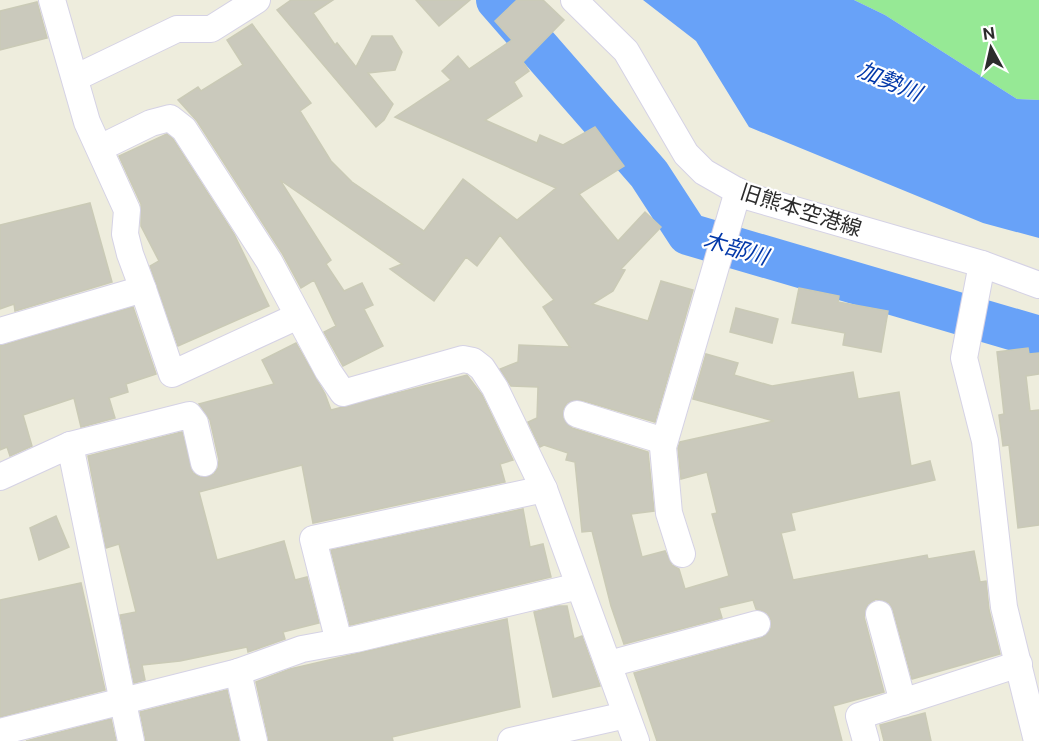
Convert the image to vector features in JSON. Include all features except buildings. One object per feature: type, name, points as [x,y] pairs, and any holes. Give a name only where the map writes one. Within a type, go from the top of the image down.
[{"type":"street","points":[[52,0],[87,122],[127,210],[128,244],[172,374],[298,316]]},
{"type":"street","points":[[75,78],[177,29],[211,28],[257,0]]},
{"type":"street","name":"旧熊本空港線","points":[[574,0],[626,51],[686,154],[704,172],[738,191],[840,225],[982,264],[1039,285]]},
{"type":"street","points":[[100,148],[151,123],[170,118],[184,129],[269,261],[343,393],[463,359],[473,361],[483,368],[544,489],[636,741]]},
{"type":"street","points":[[682,554],[669,513],[663,447],[738,191]]},
{"type":"street","points":[[982,264],[964,358],[985,441],[1004,607],[1036,725]]},
{"type":"street","points":[[0,331],[143,289]]},
{"type":"street","points":[[577,414],[664,441]]},
{"type":"street","points":[[0,477],[70,445],[189,415],[195,423],[204,463]]},
{"type":"street","points":[[70,445],[131,741]]},
{"type":"street","points":[[339,642],[313,539],[544,489]]},
{"type":"street","points":[[0,732],[238,672],[302,649],[579,586]]},
{"type":"street","points":[[879,614],[903,702]]},
{"type":"street","points":[[609,664],[757,624]]},
{"type":"street","points":[[866,741],[859,716],[1019,664]]},
{"type":"street","points":[[238,672],[254,741]]},
{"type":"street","points":[[511,741],[626,715]]},
{"type":"green space","points":[[854,0],[1039,0],[1039,100],[1017,99],[885,15]]},
{"type":"water","name":"加勢川","points":[[643,0],[854,0],[885,15],[1017,99],[1039,100],[1039,238],[983,223],[749,127],[696,41]]},
{"type":"waterway","name":"木部川","points":[[497,0],[649,174],[688,234],[1039,337]]}]
